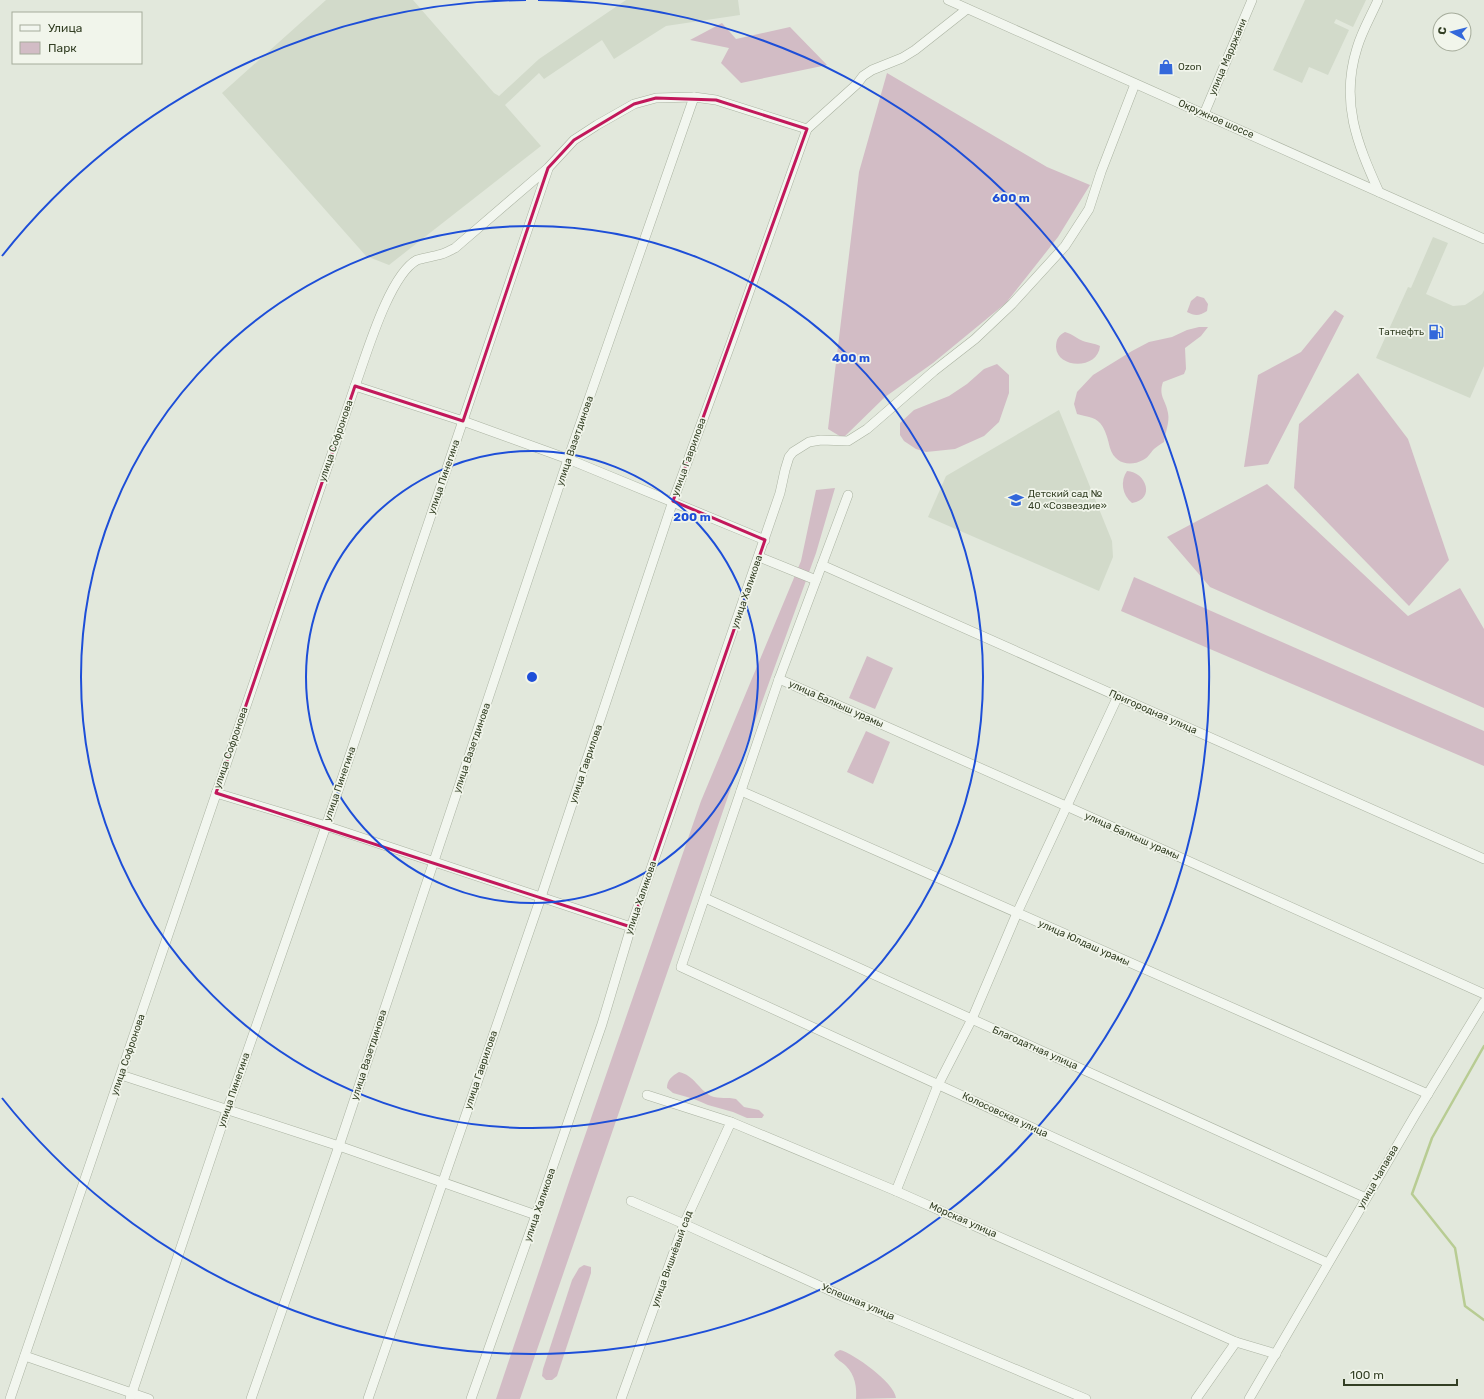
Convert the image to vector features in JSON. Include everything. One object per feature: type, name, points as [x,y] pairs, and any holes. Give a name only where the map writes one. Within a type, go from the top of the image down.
[{"type":"street","name":"Окружное шоссе","points":[[948,0],[1484,239]]},
{"type":"street","name":"улица Марджани","points":[[1204,114],[1252,0]]},
{"type":"street","points":[[1378,0],[1357,47],[1352,69],[1350,92],[1351,114],[1357,140],[1379,192]]},
{"type":"street","points":[[807,129],[857,84],[863,76],[872,70],[902,58],[915,50],[967,9]]},
{"type":"street","name":"улица Халикова","points":[[471,1399],[602,1024],[631,927],[765,540],[780,494],[789,457],[793,452],[809,442],[821,440],[848,441],[867,429],[975,338],[1012,304],[1065,246],[1089,209],[1101,172],[1135,84]]},
{"type":"street","name":"улица Софронова","points":[[10,1399],[355,386],[388,296],[398,280],[417,260],[440,255],[455,248],[548,168],[574,140],[634,104],[656,98],[694,97],[716,100],[807,129]]},
{"type":"street","name":"улица Вазетдинова","points":[[251,1399],[339,1146],[568,459],[694,97]]},
{"type":"street","name":"улица Гаврилова","points":[[368,1399],[541,897],[673,501],[807,129]]},
{"type":"street","name":"улица Пинегина","points":[[131,1396],[227,1110],[326,826],[548,168]]},
{"type":"street","points":[[355,386],[463,421],[568,459],[765,540]]},
{"type":"street","points":[[705,898],[779,679],[848,495]]},
{"type":"street","points":[[759,558],[816,580]]},
{"type":"street","name":"Пригородная улица","points":[[822,565],[1484,859]]},
{"type":"street","name":"улица Балкыш урамы","points":[[779,679],[1484,994]]},
{"type":"street","points":[[896,1190],[938,1085],[972,1019],[1017,913],[1118,696]]},
{"type":"street","name":"улица Юлдаш урамы","points":[[741,792],[1428,1094]]},
{"type":"street","points":[[216,793],[326,826],[631,927]]},
{"type":"street","name":"Колосовская улица","points":[[705,898],[681,967],[1328,1263]]},
{"type":"street","name":"Благодатная улица","points":[[705,898],[1366,1198]]},
{"type":"street","name":"улица Чапаева","points":[[1250,1399],[1366,1198],[1484,1002]]},
{"type":"street","points":[[121,1075],[339,1146],[536,1215]]},
{"type":"street","name":"Морская улица","points":[[647,1095],[731,1122],[896,1190],[1236,1342],[1276,1354]]},
{"type":"street","name":"улица Вишнёвый сад","points":[[621,1399],[684,1224],[731,1122]]},
{"type":"street","name":"Успешная улица","points":[[631,1201],[844,1297],[1086,1399]]},
{"type":"street","points":[[1196,1399],[1236,1342]]},
{"type":"street","points":[[25,1356],[131,1396],[149,1399]]},
{"type":"highlighted area","points":[[656,98],[716,100],[807,129],[673,501],[765,540],[631,927],[216,793],[355,386],[463,421],[548,168],[574,140],[634,104]]},
{"type":"shaded area","points":[[326,0],[413,0],[494,93],[499,96],[539,59],[626,0],[738,0],[740,15],[666,26],[614,59],[602,40],[544,79],[539,73],[505,105],[541,146],[389,265],[366,256],[222,93]]},
{"type":"shaded area","points":[[1305,0],[1366,0],[1353,27],[1336,19],[1334,23],[1349,30],[1328,75],[1309,67],[1302,83],[1273,70]]},
{"type":"shaded area","name":"Татнефть","points":[[1433,237],[1448,243],[1426,294],[1453,306],[1465,305],[1482,294],[1484,290],[1484,366],[1470,398],[1376,358],[1408,287],[1411,288]]},
{"type":"shaded area","name":"Детский сад № 40 «Созвездие»","points":[[1059,410],[1112,541],[1113,557],[1099,591],[928,517],[946,476]]},
{"type":"green space","points":[[722,23],[736,39],[790,27],[827,65],[741,83],[721,63],[729,48],[690,40]]},
{"type":"green space","points":[[887,73],[1047,167],[1090,185],[1058,237],[1006,303],[933,363],[885,397],[843,438],[828,429],[859,172]]},
{"type":"green space","points":[[1197,296],[1204,298],[1208,304],[1207,311],[1199,315],[1195,315],[1187,312],[1191,301]]},
{"type":"green space","points":[[1335,310],[1344,316],[1268,464],[1244,467],[1258,375],[1301,352]]},
{"type":"green space","points":[[1199,327],[1208,327],[1201,336],[1185,348],[1186,369],[1184,374],[1163,382],[1161,391],[1168,416],[1168,424],[1164,442],[1143,460],[1133,463],[1124,463],[1119,461],[1112,453],[1108,438],[1100,423],[1092,418],[1077,414],[1074,404],[1077,392],[1093,375],[1132,351],[1149,342],[1172,337],[1187,330]]},
{"type":"green space","points":[[1065,332],[1083,341],[1100,346],[1098,354],[1085,363],[1070,363],[1063,360],[1058,354],[1056,344],[1061,334]]},
{"type":"green space","points":[[997,364],[1009,375],[1009,393],[999,422],[984,436],[955,449],[926,452],[916,449],[904,441],[900,435],[900,423],[914,410],[949,396],[967,384],[984,369]]},
{"type":"green space","points":[[1358,373],[1408,439],[1449,560],[1409,606],[1294,488],[1299,424]]},
{"type":"green space","points":[[1127,471],[1134,472],[1146,486],[1144,496],[1139,501],[1132,503],[1126,496],[1123,488],[1123,479]]},
{"type":"green space","points":[[1267,484],[1408,616],[1460,588],[1484,629],[1484,708],[1210,587],[1167,537]]},
{"type":"green space","points":[[835,488],[816,553],[733,782],[520,1399],[496,1399],[571,1176],[701,801],[801,561],[816,490]]},
{"type":"green space","points":[[1134,577],[1484,731],[1484,766],[1121,611]]},
{"type":"green space","points":[[867,656],[893,668],[875,709],[849,698]]},
{"type":"green space","points":[[866,731],[890,742],[873,784],[847,772]]},
{"type":"green space","points":[[679,1072],[693,1079],[711,1096],[736,1099],[744,1107],[759,1110],[764,1115],[762,1118],[747,1118],[733,1112],[673,1093],[667,1088],[668,1083],[672,1077]]},
{"type":"green space","points":[[584,1265],[591,1267],[591,1273],[557,1376],[552,1380],[546,1380],[542,1376],[543,1369],[572,1280],[579,1268]]},
{"type":"green space","points":[[840,1350],[854,1357],[881,1377],[894,1392],[896,1398],[856,1399],[856,1386],[852,1373],[834,1355]]},
{"type":"waterway","points":[[1484,1046],[1432,1138],[1412,1194],[1455,1248],[1465,1306],[1484,1320]]},
{"type":"place","name":"Ozon","points":[[1166,67]]},
{"type":"place","name":"Татнефть","points":[[1436,332]]},
{"type":"place","name":"Детский сад № 40 «Созвездие»","points":[[1016,500]]}]
